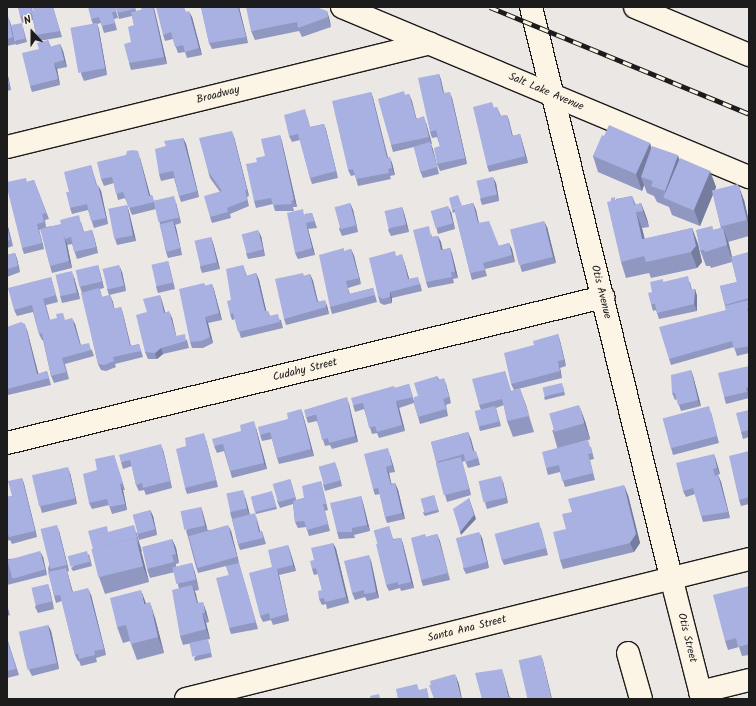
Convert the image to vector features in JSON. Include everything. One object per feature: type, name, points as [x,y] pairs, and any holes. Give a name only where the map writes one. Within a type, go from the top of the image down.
[{"type":"street","name":"Salt Lake Avenue","points":[[342,7],[749,177]]},
{"type":"street","name":"Otis Avenue","points":[[531,7],[672,578]]},
{"type":"street","points":[[635,7],[749,55]]},
{"type":"street","name":"Broadway","points":[[7,148],[429,43]]},
{"type":"street","name":"Cudahy Street","points":[[7,443],[603,297]]},
{"type":"street","name":"Santa Ana Street","points":[[186,699],[255,691],[672,578],[749,559]]},
{"type":"street","name":"Otis Street","points":[[672,578],[701,697]]},
{"type":"street","points":[[628,653],[641,699]]},
{"type":"street","points":[[701,697],[749,680]]},
{"type":"building","points":[[18,7],[31,7],[32,12],[34,11],[33,7],[53,7],[60,31],[36,35],[32,13],[20,16]]},
{"type":"building","points":[[88,7],[115,7],[116,12],[112,12],[115,23],[102,26],[99,17],[91,19]]},
{"type":"building","points":[[116,7],[134,7],[135,9],[117,13]]},
{"type":"building","points":[[141,7],[153,7],[164,57],[129,63],[124,44],[131,42],[128,27],[134,25],[131,12],[142,10]]},
{"type":"building","points":[[156,7],[184,7],[186,12],[189,11],[199,48],[185,52],[183,45],[175,47],[171,32],[163,35]]},
{"type":"building","points":[[201,7],[238,7],[246,37],[209,43]]},
{"type":"building","points":[[246,7],[316,7],[327,11],[328,17],[298,28],[297,22],[251,31]]},
{"type":"building","points":[[7,16],[13,37],[7,39]]},
{"type":"building","points":[[22,23],[25,39],[14,41],[11,25]]},
{"type":"building","points":[[97,23],[105,68],[78,73],[70,28]]},
{"type":"building","points":[[48,40],[50,47],[60,44],[64,60],[54,63],[58,79],[30,86],[22,53],[39,49],[37,43]]},
{"type":"building","points":[[439,74],[443,93],[450,92],[465,158],[437,164],[434,148],[440,146],[436,130],[430,132],[418,78]]},
{"type":"building","points":[[404,91],[405,95],[409,94],[416,119],[424,116],[429,137],[391,145],[378,99]]},
{"type":"building","points":[[371,92],[387,158],[390,157],[392,168],[388,169],[389,173],[356,179],[353,169],[348,170],[332,101]]},
{"type":"building","points":[[492,102],[494,108],[497,107],[500,116],[507,115],[512,136],[520,134],[525,156],[487,166],[473,107]]},
{"type":"building","points":[[305,109],[310,127],[324,124],[336,171],[310,178],[298,134],[289,136],[284,115]]},
{"type":"building","points":[[609,125],[650,143],[636,174],[593,156],[602,135],[604,136]]},
{"type":"building","points":[[232,131],[247,190],[245,190],[247,200],[227,208],[228,212],[210,217],[204,196],[222,191],[208,171],[199,138]]},
{"type":"building","points":[[280,135],[294,200],[291,201],[292,204],[273,205],[271,198],[254,201],[246,164],[257,162],[256,158],[265,156],[261,139]]},
{"type":"building","points":[[183,138],[197,191],[179,196],[173,171],[159,174],[155,149],[166,146],[164,141]]},
{"type":"building","points":[[430,142],[437,167],[421,172],[414,147]]},
{"type":"building","points":[[652,146],[678,155],[665,191],[651,186],[653,181],[641,177]]},
{"type":"building","points":[[127,151],[138,151],[149,196],[152,195],[154,202],[129,208],[123,192],[116,194],[112,177],[101,179],[97,162],[126,155]]},
{"type":"building","points":[[680,158],[710,171],[694,210],[663,198]]},
{"type":"building","points":[[91,165],[96,185],[98,185],[106,218],[91,221],[87,204],[70,208],[66,192],[69,192],[64,172]]},
{"type":"building","points":[[493,177],[497,195],[480,198],[476,181]]},
{"type":"building","points":[[26,178],[27,182],[34,180],[46,213],[42,214],[44,222],[37,224],[42,243],[22,248],[7,188],[7,182]]},
{"type":"building","points":[[738,184],[747,220],[721,226],[712,191]]},
{"type":"building","points":[[458,195],[462,206],[452,210],[449,198]]},
{"type":"building","points":[[174,196],[179,217],[158,222],[154,201]]},
{"type":"building","points":[[632,196],[634,205],[641,203],[643,211],[636,212],[642,239],[692,228],[696,246],[691,252],[646,262],[644,256],[621,262],[607,202],[611,201],[611,198],[615,197],[615,200]]},
{"type":"building","points":[[350,203],[356,225],[340,229],[335,207]]},
{"type":"building","points":[[473,203],[478,223],[489,221],[499,246],[509,243],[512,255],[483,263],[485,270],[470,273],[454,208]]},
{"type":"building","points":[[127,205],[133,235],[114,239],[108,209]]},
{"type":"building","points":[[448,206],[453,223],[436,228],[431,211]]},
{"type":"building","points":[[402,207],[406,225],[389,229],[384,211]]},
{"type":"building","points":[[303,209],[304,215],[312,213],[314,221],[306,223],[312,248],[295,253],[287,213]]},
{"type":"building","points":[[79,215],[83,232],[92,230],[96,247],[74,252],[71,237],[65,239],[63,232],[69,261],[50,266],[40,229],[61,224],[60,220]]},
{"type":"building","points":[[173,221],[180,248],[167,252],[159,225]]},
{"type":"building","points":[[544,221],[553,257],[519,265],[510,229]]},
{"type":"building","points":[[7,226],[10,240],[7,241]]},
{"type":"building","points":[[429,226],[431,237],[438,236],[441,250],[450,248],[455,272],[451,272],[452,277],[426,282],[413,230]]},
{"type":"building","points":[[712,226],[713,230],[723,228],[727,245],[705,252],[704,250],[700,250],[696,230]]},
{"type":"building","points":[[258,230],[263,249],[247,254],[242,234]]},
{"type":"building","points":[[211,237],[217,262],[200,266],[194,241]]},
{"type":"building","points":[[344,248],[344,251],[351,249],[359,278],[346,281],[349,294],[373,288],[375,295],[330,307],[319,255]]},
{"type":"building","points":[[395,251],[396,256],[402,254],[408,279],[418,277],[420,284],[390,292],[390,297],[382,299],[378,296],[369,258]]},
{"type":"building","points":[[749,252],[749,298],[725,305],[720,286],[737,282],[731,257]]},
{"type":"building","points":[[15,253],[18,266],[7,269],[7,255]]},
{"type":"building","points":[[168,261],[173,282],[156,286],[151,265]]},
{"type":"building","points":[[98,265],[102,282],[79,287],[76,270]]},
{"type":"building","points":[[119,265],[124,285],[108,289],[103,269]]},
{"type":"building","points":[[243,265],[246,276],[256,273],[265,311],[268,311],[269,316],[278,314],[280,322],[238,332],[233,313],[230,314],[227,301],[231,300],[226,269]]},
{"type":"building","points":[[72,271],[77,292],[60,296],[55,275]]},
{"type":"building","points":[[303,273],[304,276],[310,274],[317,302],[325,300],[326,307],[284,319],[275,279]]},
{"type":"building","points":[[688,276],[691,290],[695,289],[694,304],[657,313],[655,304],[651,304],[648,293],[652,292],[650,282],[663,279],[663,282]]},
{"type":"building","points":[[51,277],[56,295],[43,299],[49,320],[57,318],[56,314],[63,313],[65,320],[72,318],[80,345],[89,343],[91,350],[62,358],[66,372],[51,376],[42,333],[39,334],[32,305],[14,310],[8,288]]},
{"type":"building","points":[[204,283],[204,286],[212,284],[219,313],[205,317],[210,337],[201,341],[190,342],[179,289]]},
{"type":"building","points":[[99,288],[102,297],[110,295],[114,309],[121,307],[130,346],[139,344],[141,351],[113,357],[114,361],[104,365],[98,364],[81,293]]},
{"type":"building","points":[[160,295],[164,313],[169,311],[176,336],[185,334],[186,341],[161,348],[155,353],[145,352],[136,315],[147,312],[143,299]]},
{"type":"building","points":[[749,300],[749,308],[747,308],[749,317],[749,346],[734,349],[732,341],[669,359],[659,327],[726,310],[725,306]]},
{"type":"building","points":[[21,322],[25,324],[37,374],[47,371],[49,378],[7,389],[7,327]]},
{"type":"building","points":[[558,334],[564,360],[558,361],[560,371],[511,384],[504,353],[534,345],[533,341]]},
{"type":"building","points":[[749,366],[749,387],[746,388],[747,392],[724,397],[718,373]]},
{"type":"building","points":[[691,370],[698,400],[678,405],[675,393],[672,393],[671,375]]},
{"type":"building","points":[[505,371],[511,392],[501,394],[502,399],[479,405],[472,379]]},
{"type":"building","points":[[437,376],[438,380],[444,378],[449,397],[443,399],[446,409],[418,417],[414,404],[414,397],[418,396],[414,383]]},
{"type":"building","points":[[562,383],[564,392],[545,396],[543,387]]},
{"type":"building","points":[[409,384],[413,397],[396,401],[402,425],[377,432],[375,426],[369,428],[363,403],[353,405],[351,398],[394,386],[395,388]]},
{"type":"building","points":[[520,389],[529,416],[507,421],[501,394]]},
{"type":"building","points":[[347,397],[355,436],[329,443],[328,438],[322,440],[316,414],[306,417],[304,410]]},
{"type":"building","points":[[579,405],[584,423],[554,432],[549,414]]},
{"type":"building","points":[[495,406],[499,422],[478,427],[475,411]]},
{"type":"building","points":[[709,406],[717,436],[671,448],[663,418]]},
{"type":"building","points":[[301,409],[311,449],[277,458],[270,432],[260,435],[258,427],[288,419],[287,413]]},
{"type":"building","points":[[749,410],[749,430],[741,432],[736,413]]},
{"type":"building","points":[[254,421],[264,463],[230,471],[223,444],[214,446],[212,439],[241,431],[240,425]]},
{"type":"building","points":[[468,432],[473,451],[476,451],[478,458],[465,462],[464,454],[436,462],[431,442]]},
{"type":"building","points":[[204,433],[216,480],[185,488],[176,449],[186,446],[185,438]]},
{"type":"building","points":[[588,440],[592,453],[588,454],[593,473],[562,481],[559,465],[546,468],[542,452]]},
{"type":"building","points":[[161,444],[170,481],[143,488],[142,483],[136,485],[130,460],[121,462],[119,455]]},
{"type":"building","points":[[388,448],[392,465],[386,467],[391,485],[395,483],[402,513],[385,517],[378,488],[373,489],[364,454]]},
{"type":"building","points":[[749,451],[749,497],[739,500],[729,456]]},
{"type":"building","points":[[714,454],[717,468],[713,469],[715,476],[718,475],[728,512],[701,516],[693,488],[683,491],[676,463]]},
{"type":"building","points":[[114,455],[123,483],[120,484],[125,504],[109,507],[107,499],[89,503],[83,474],[97,470],[95,459]]},
{"type":"building","points":[[461,457],[469,489],[444,495],[436,463]]},
{"type":"building","points":[[335,462],[340,480],[324,485],[319,467]]},
{"type":"building","points":[[68,467],[75,498],[39,507],[32,475]]},
{"type":"building","points":[[501,476],[506,497],[484,503],[479,481]]},
{"type":"building","points":[[22,478],[35,531],[9,537],[8,533],[7,534],[7,497],[12,496],[8,481]]},
{"type":"building","points":[[290,479],[295,497],[278,502],[273,484]]},
{"type":"building","points":[[321,481],[324,494],[322,495],[320,493],[304,498],[302,486]]},
{"type":"building","points":[[624,485],[636,534],[630,543],[560,560],[553,532],[566,529],[562,514],[572,512],[568,499]]},
{"type":"building","points":[[243,490],[247,509],[230,512],[226,494]]},
{"type":"building","points":[[272,491],[276,506],[255,512],[251,497]]},
{"type":"building","points":[[320,493],[324,495],[326,504],[323,504],[328,524],[307,530],[304,521],[295,522],[293,501]]},
{"type":"building","points":[[434,495],[438,509],[425,513],[421,499]]},
{"type":"building","points":[[361,496],[367,525],[352,528],[352,532],[337,532],[330,503]]},
{"type":"building","points":[[469,498],[474,515],[460,532],[453,509]]},
{"type":"building","points":[[201,507],[205,526],[184,530],[180,511]]},
{"type":"building","points":[[150,510],[155,529],[138,534],[133,515]]},
{"type":"building","points":[[255,513],[259,532],[262,531],[263,538],[238,544],[232,519]]},
{"type":"building","points":[[539,522],[546,548],[502,560],[495,534]]},
{"type":"building","points":[[57,525],[67,565],[50,569],[41,529]]},
{"type":"building","points":[[134,525],[139,546],[136,538],[93,549],[88,531],[107,526],[108,532]]},
{"type":"building","points":[[228,525],[237,557],[198,568],[189,536]]},
{"type":"building","points":[[389,526],[393,540],[378,545],[374,530]]},
{"type":"building","points":[[479,532],[487,562],[464,568],[456,538]]},
{"type":"building","points":[[425,534],[426,537],[437,534],[448,573],[421,580],[411,538]]},
{"type":"building","points":[[136,538],[143,566],[98,577],[91,549]]},
{"type":"building","points":[[401,538],[411,582],[398,585],[398,582],[386,585],[376,544]]},
{"type":"building","points":[[172,539],[176,554],[172,555],[174,562],[147,569],[142,547]]},
{"type":"building","points":[[333,543],[346,597],[325,602],[324,598],[319,599],[318,591],[322,590],[316,568],[312,569],[310,561],[314,560],[311,548]]},
{"type":"building","points":[[288,545],[293,565],[277,569],[287,614],[270,619],[269,613],[260,616],[249,573],[272,567],[268,550]]},
{"type":"building","points":[[40,551],[45,569],[13,579],[7,560]]},
{"type":"building","points":[[87,551],[90,562],[71,567],[68,556]]},
{"type":"building","points":[[369,555],[376,592],[364,594],[364,590],[352,593],[344,561]]},
{"type":"building","points":[[192,563],[196,580],[176,584],[173,567]]},
{"type":"building","points":[[239,563],[256,622],[229,628],[216,578],[229,575],[226,566]]},
{"type":"building","points":[[66,568],[72,592],[88,588],[104,649],[94,651],[95,655],[79,659],[78,654],[75,655],[60,595],[54,596],[48,572]]},
{"type":"building","points":[[48,584],[52,602],[35,605],[31,588]]},
{"type":"building","points":[[192,585],[197,603],[203,602],[205,613],[202,613],[206,629],[180,636],[172,590]]},
{"type":"building","points":[[749,586],[749,644],[738,647],[736,638],[725,641],[713,595]]},
{"type":"building","points":[[141,590],[144,604],[150,602],[158,637],[131,644],[126,625],[117,627],[110,598]]},
{"type":"building","points":[[48,625],[57,663],[28,670],[19,632]]},
{"type":"building","points":[[7,639],[16,669],[7,671]]},
{"type":"building","points":[[208,639],[211,653],[192,657],[189,643]]},
{"type":"building","points":[[541,655],[551,699],[528,699],[519,660]]},
{"type":"building","points":[[502,669],[508,697],[511,697],[512,699],[482,699],[475,673]]},
{"type":"building","points":[[455,674],[461,699],[434,699],[429,685],[431,685],[430,681]]},
{"type":"building","points":[[417,684],[419,690],[427,688],[429,699],[398,699],[396,689]]},
{"type":"building","points":[[379,694],[380,699],[371,699],[370,696]]},
{"type":"railway","points":[[490,7],[749,114]]}]
